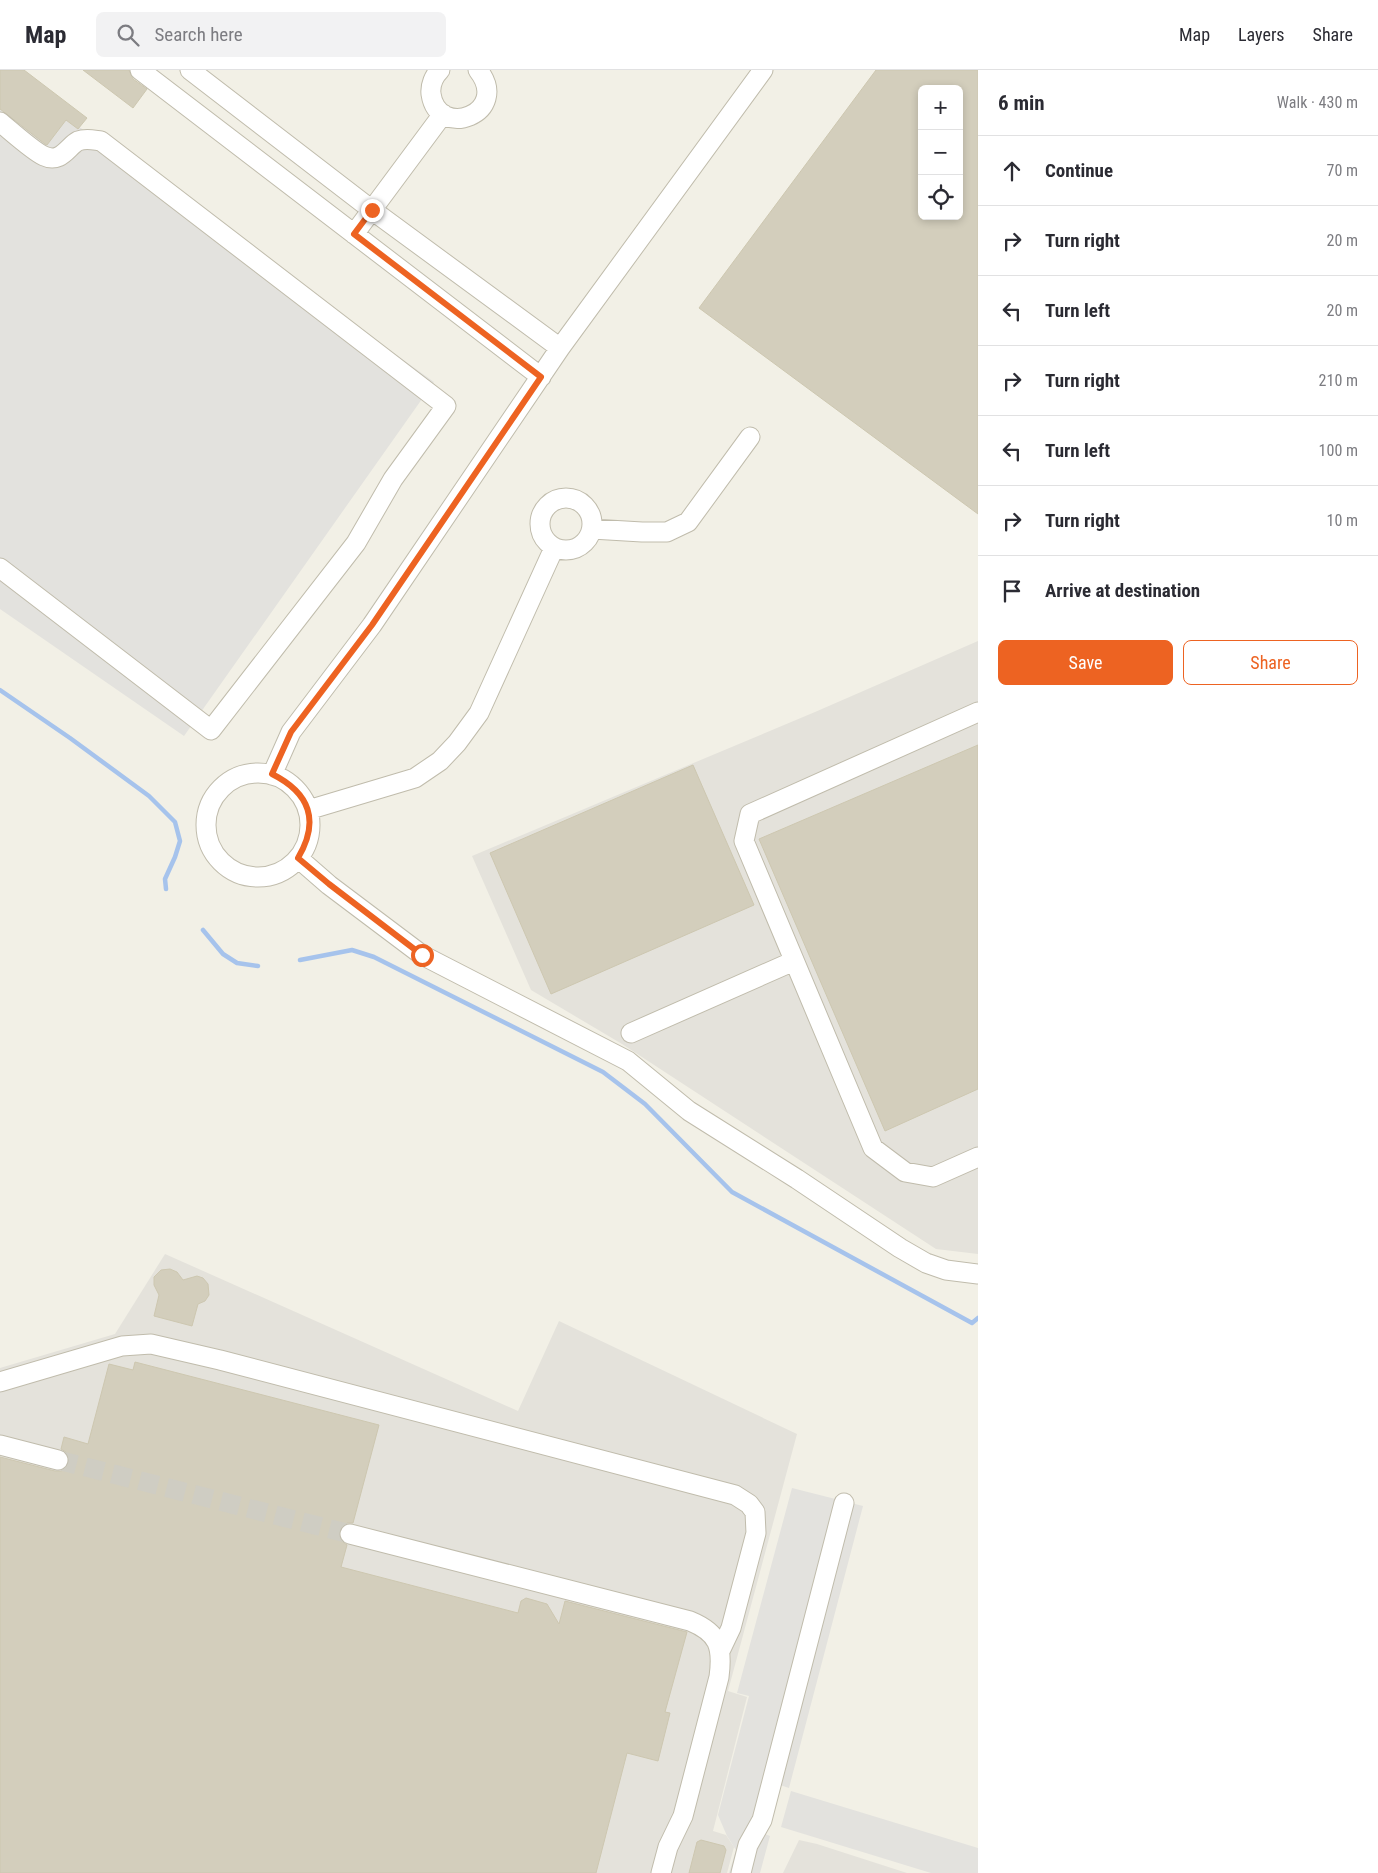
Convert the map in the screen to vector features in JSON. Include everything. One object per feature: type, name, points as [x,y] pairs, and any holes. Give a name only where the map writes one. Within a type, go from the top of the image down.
[{"type":"street","points":[[140,70],[541,377]]},
{"type":"street","points":[[190,70],[372,210],[560,348]]},
{"type":"street","points":[[440,70],[432,82],[430,91],[432,100],[436,108],[443,114],[461,119],[470,117],[478,112],[487,96],[487,86],[484,77],[478,70]]},
{"type":"street","points":[[272,774],[291,732],[372,625],[560,348],[763,70]]},
{"type":"street","points":[[354,234],[443,114]]},
{"type":"street","points":[[0,122],[45,157],[54,158],[68,152],[76,142],[87,139],[101,141],[446,406],[393,479],[356,543],[211,730],[0,568]]},
{"type":"street","points":[[592,529],[667,532],[688,522],[750,437]]},
{"type":"street","points":[[564,498],[573,499],[581,502],[587,508],[591,516],[592,529],[586,541],[580,547],[571,550],[554,548],[547,543],[540,528],[543,511],[548,504],[556,500],[564,498]]},
{"type":"street","points":[[308,810],[415,778],[440,761],[458,743],[478,713],[554,548]]},
{"type":"street","points":[[978,712],[750,814],[744,841],[873,1148],[905,1172],[933,1177],[978,1157]]},
{"type":"street","points":[[256,773],[272,774],[288,782],[300,795],[308,810],[310,827],[307,844],[298,858],[279,873],[267,876],[248,876],[231,870],[217,859],[209,844],[205,827],[207,810],[215,794],[226,783],[240,776],[256,773]]},
{"type":"street","points":[[298,858],[422,955],[628,1061],[688,1110],[797,1179],[900,1248],[926,1263],[946,1270],[978,1274]]},
{"type":"street","points":[[630,1033],[794,960]]},
{"type":"street","points":[[0,1382],[122,1346],[151,1344],[220,1360],[735,1495],[749,1504],[755,1512],[756,1534],[731,1628],[720,1649]]},
{"type":"street","points":[[0,1445],[58,1460]]},
{"type":"street","points":[[741,1873],[748,1845],[762,1820],[844,1503]]},
{"type":"street","points":[[350,1534],[690,1621],[708,1630],[716,1639],[720,1649],[719,1677],[683,1816],[668,1847],[661,1873]]},
{"type":"shaded area","points":[[0,70],[434,382],[184,736],[0,609]]},
{"type":"shaded area","points":[[978,641],[978,1254],[936,1249],[622,1044],[531,990],[472,856],[815,712]]},
{"type":"shaded area","points":[[165,1254],[518,1411],[559,1321],[797,1434],[728,1691],[747,1697],[713,1831],[726,1835],[734,1847],[727,1873],[0,1873],[0,1368],[115,1334]]},
{"type":"shaded area","points":[[792,1488],[863,1506],[789,1788],[780,1785],[765,1834],[770,1836],[760,1873],[729,1873],[736,1850],[727,1836],[718,1815],[749,1696],[737,1693]]},
{"type":"shaded area","points":[[791,1791],[978,1848],[978,1873],[931,1873],[781,1827]]},
{"type":"shaded area","points":[[799,1840],[817,1844],[907,1873],[783,1873]]},
{"type":"building","points":[[0,70],[24,70],[87,118],[78,129],[66,120],[47,145],[45,144],[0,109]]},
{"type":"building","points":[[83,70],[129,70],[133,79],[147,89],[133,108]]},
{"type":"building","points":[[876,70],[978,70],[978,514],[699,308]]},
{"type":"building","points":[[978,745],[978,1089],[885,1131],[759,839]]},
{"type":"building","points":[[693,765],[754,905],[551,994],[490,853]]},
{"type":"building","points":[[170,1269],[177,1272],[183,1280],[197,1276],[203,1278],[208,1284],[209,1295],[205,1301],[198,1304],[192,1326],[154,1316],[159,1295],[154,1285],[154,1277],[161,1270]]},
{"type":"building","points":[[135,1362],[379,1425],[353,1523],[347,1523],[339,1531],[339,1537],[347,1545],[341,1567],[518,1613],[521,1601],[526,1598],[547,1604],[559,1624],[565,1601],[687,1632],[665,1712],[670,1713],[658,1761],[627,1753],[596,1873],[0,1873],[0,1457],[55,1471],[61,1471],[66,1468],[69,1463],[69,1457],[61,1449],[64,1437],[88,1444],[109,1364],[133,1370]]},
{"type":"building","points":[[701,1840],[724,1846],[726,1850],[720,1873],[689,1873],[697,1842]]},
{"type":"waterway","points":[[0,690],[149,796],[175,822],[180,841],[165,879],[166,889]]},
{"type":"waterway","points":[[203,930],[223,954],[237,963],[258,966]]},
{"type":"waterway","points":[[300,960],[352,950],[374,957],[603,1072],[645,1104],[732,1192],[972,1323],[978,1318]]},
{"type":"tunnel","points":[[58,1460],[350,1534]]},
{"type":"route","points":[[372,210],[354,234],[541,377],[372,625],[291,732],[272,774],[288,782],[300,795],[308,810],[310,827],[307,844],[298,858],[422,955]]}]
